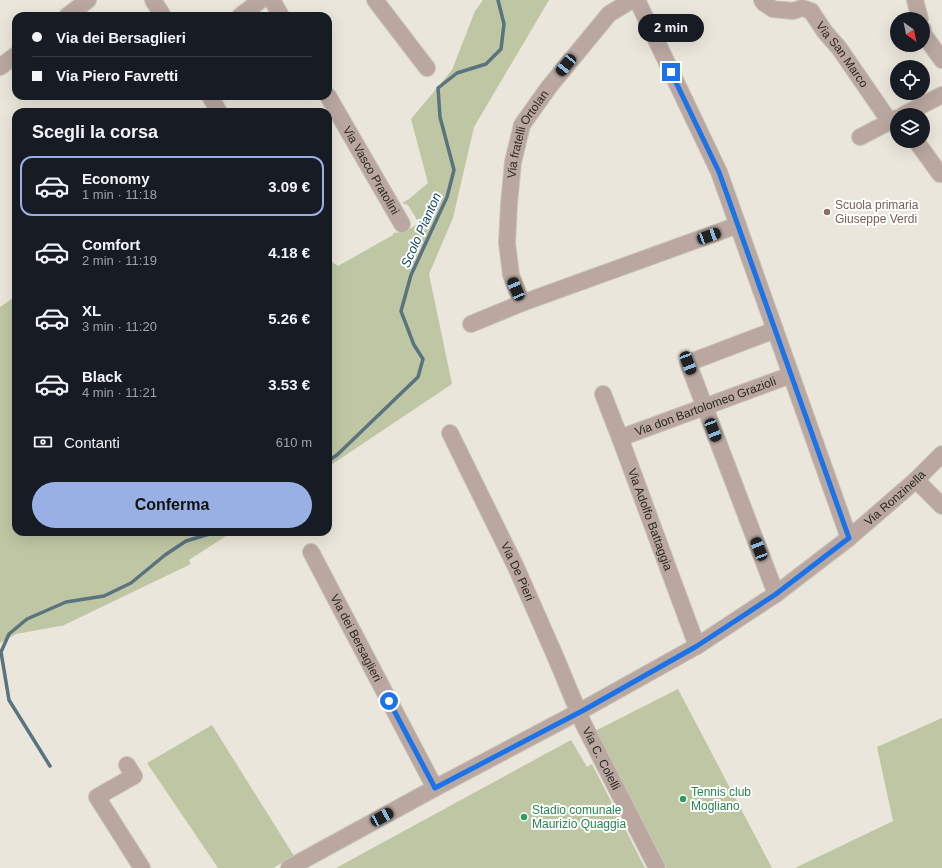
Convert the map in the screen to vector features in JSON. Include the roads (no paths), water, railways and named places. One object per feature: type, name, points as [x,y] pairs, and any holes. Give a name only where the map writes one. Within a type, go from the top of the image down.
[{"type":"street","points":[[72,12],[88,0]]},
{"type":"street","points":[[154,0],[161,12]]},
{"type":"street","points":[[245,12],[261,0]]},
{"type":"street","points":[[272,0],[279,12]]},
{"type":"street","points":[[375,0],[427,68]]},
{"type":"street","name":"Via fratelli Ortolan","points":[[522,303],[511,275],[507,243],[513,162],[522,125],[549,87],[609,14],[632,0]]},
{"type":"street","points":[[637,0],[719,172],[849,538]]},
{"type":"street","name":"Via San Marco","points":[[762,0],[773,9],[793,11],[802,8],[811,11],[825,32],[890,110]]},
{"type":"street","points":[[915,0],[918,12]]},
{"type":"street","points":[[930,43],[942,60]]},
{"type":"street","points":[[0,67],[12,58]]},
{"type":"street","points":[[917,108],[942,95]]},
{"type":"street","name":"Via Vasco Pratolini","points":[[330,100],[402,224]]},
{"type":"street","points":[[860,137],[890,122]]},
{"type":"street","points":[[921,148],[940,174]]},
{"type":"street","points":[[471,324],[522,303],[738,225]]},
{"type":"street","points":[[775,330],[688,363],[776,594]]},
{"type":"street","name":"Via don Bartolomeo Grazioli","points":[[620,438],[791,376]]},
{"type":"street","name":"Via Adolfo Battaggia","points":[[603,394],[697,646]]},
{"type":"street","name":"Via De Pieri","points":[[450,433],[516,567],[556,658],[578,713]]},
{"type":"street","name":"Via Ronzinella","points":[[289,868],[435,788],[578,713],[697,646],[776,594],[849,538],[916,480],[942,454]]},
{"type":"street","points":[[916,480],[942,506]]},
{"type":"street","name":"Via dei Bersaglieri","points":[[311,552],[435,788]]},
{"type":"street","name":"Via C. Colelli","points":[[578,713],[658,868]]},
{"type":"street","points":[[127,765],[134,776],[97,797],[142,868]]},
{"type":"waterway","name":"Scolo Pianton","points":[[332,458],[418,377],[423,359],[414,345],[401,311],[411,275],[447,197],[454,170],[440,117],[438,88],[457,73],[486,64],[501,49],[504,24],[498,0]]},
{"type":"waterway","name":"Scolo Pianton","points":[[50,766],[9,700],[1,652],[9,634],[27,619],[66,602],[104,596],[131,583],[165,555],[186,541],[203,536]]},
{"type":"place","name":"Scuola primaria Giuseppe Verdi","points":[[827,212]]},
{"type":"place","name":"Tennis club Mogliano","points":[[683,799]]},
{"type":"place","name":"Stadio comunale Maurizio Quaggia","points":[[524,817]]}]
